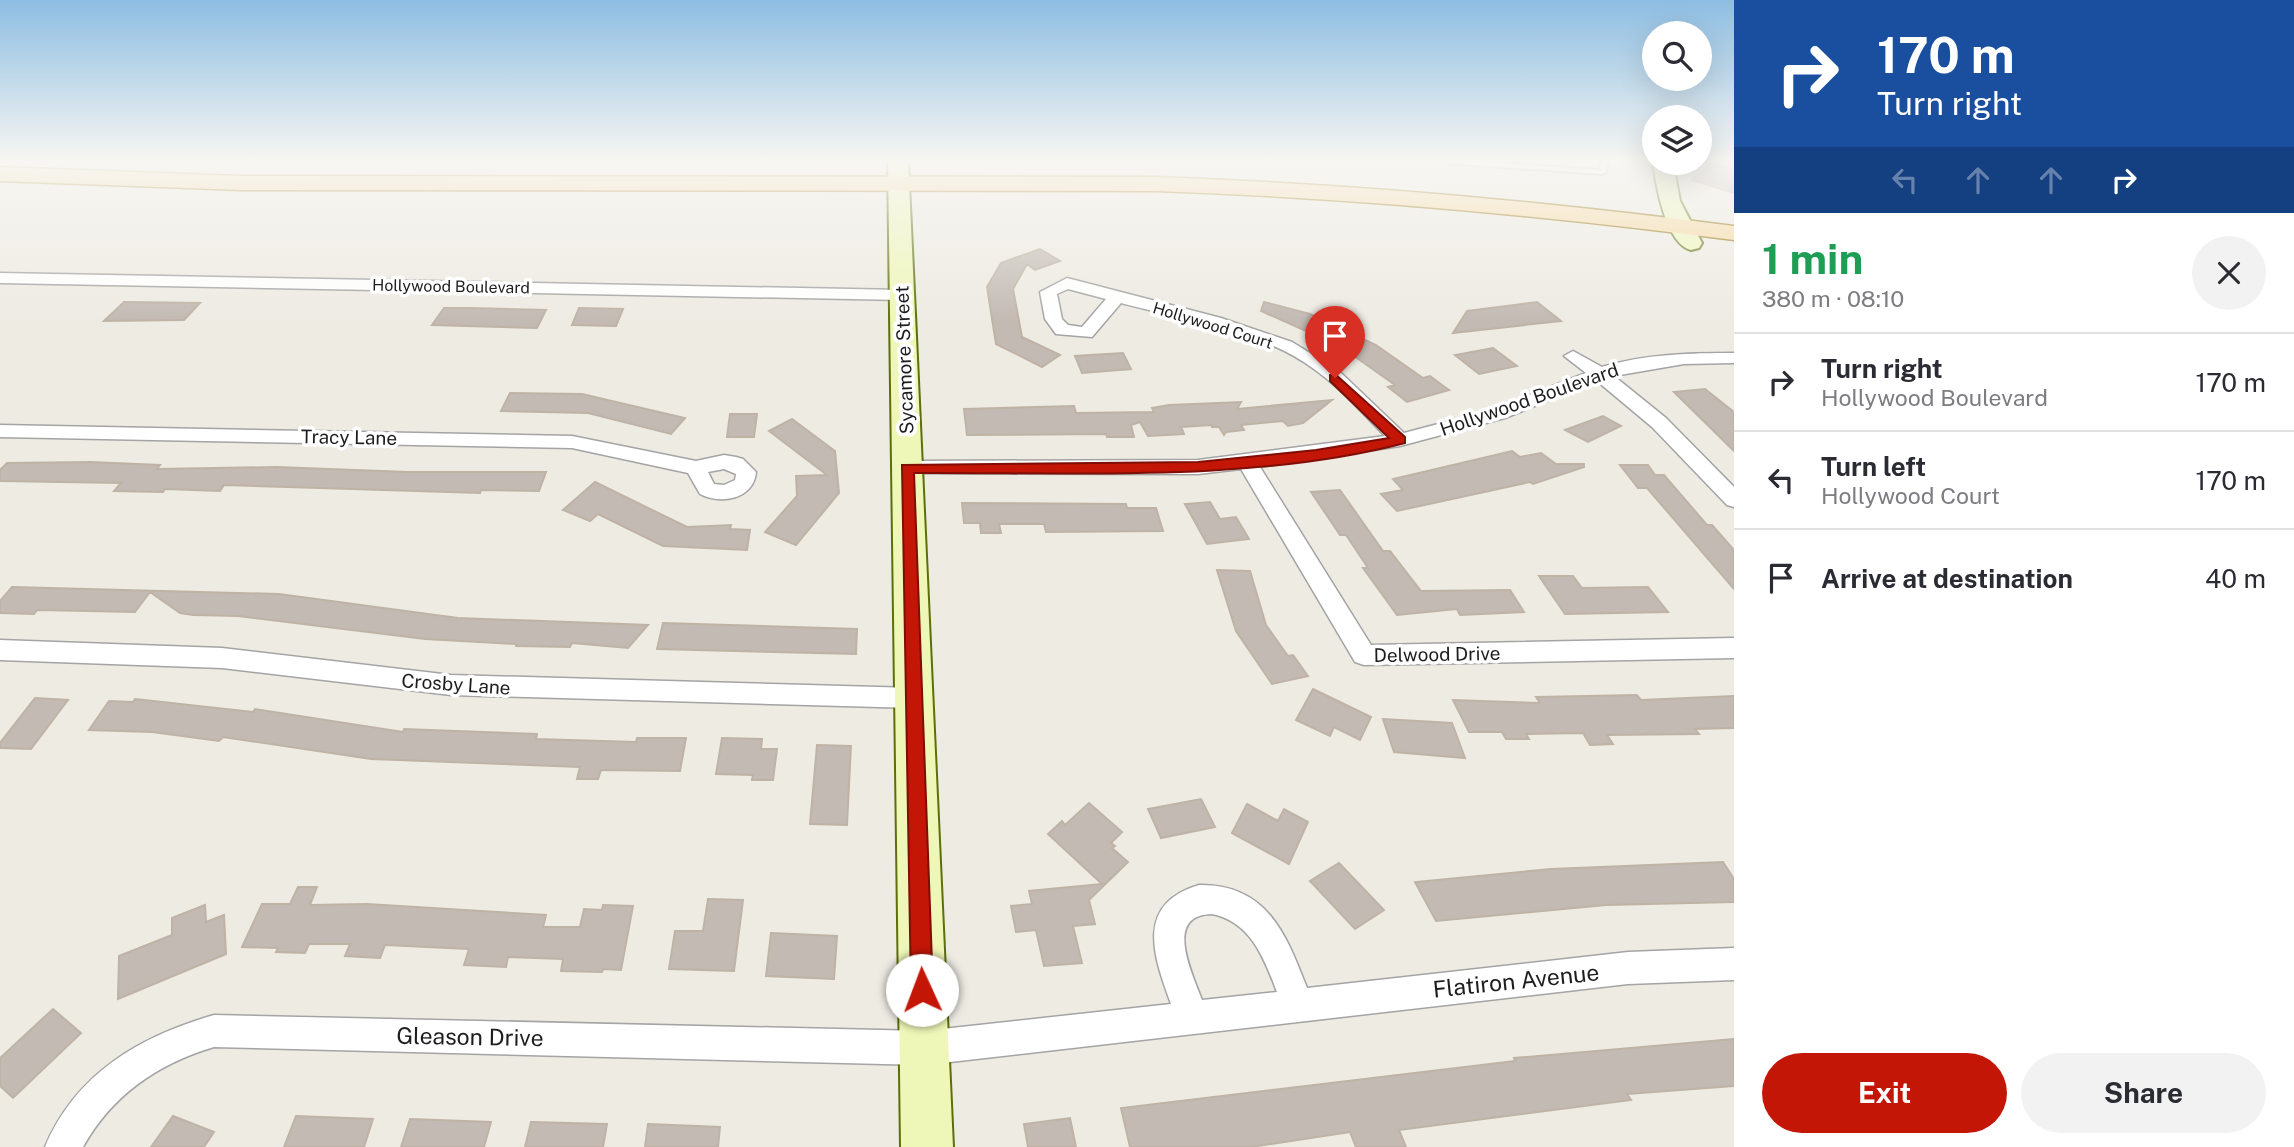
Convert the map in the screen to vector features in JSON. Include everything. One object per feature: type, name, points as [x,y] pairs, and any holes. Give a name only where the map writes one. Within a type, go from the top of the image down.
[{"type":"main road","points":[[1429,215],[1687,234],[1734,233]]},
{"type":"main road","points":[[1687,234],[1734,249]]},
{"type":"street","name":"Sycamore Street","points":[[900,215],[927,1147]]},
{"type":"street","points":[[1678,215],[1687,234]]},
{"type":"street","name":"Hollywood Boulevard","points":[[0,278],[902,295]]},
{"type":"street","name":"Hollywood Court","points":[[1117,297],[1234,328],[1291,349],[1321,366],[1400,440]]},
{"type":"street","points":[[1573,356],[1664,423],[1734,500]]},
{"type":"street","name":"Hollywood Boulevard","points":[[907,468],[1198,467],[1248,463],[1400,440],[1498,414],[1600,374],[1653,361],[1734,358]]},
{"type":"street","name":"Tracy Lane","points":[[0,431],[572,442],[696,468]]},
{"type":"street","name":"Delwood Drive","points":[[1248,463],[1364,655],[1734,648]]},
{"type":"street","name":"Crosby Lane","points":[[5,656],[222,658],[463,686],[914,698]]},
{"type":"street","points":[[1192,1016],[1169,947],[1171,922],[1185,904],[1208,898],[1235,904],[1258,922],[1298,1005]]},
{"type":"street","name":"Flatiron Avenue","points":[[924,1048],[1628,968],[1734,964]]},
{"type":"street","name":"Gleason Drive","points":[[63,1147],[79,1118],[111,1082],[143,1057],[177,1040],[214,1031],[924,1048]]},
{"type":"building","points":[[1040,249],[1060,261],[1035,270],[1027,264],[1013,289],[1022,337],[1060,355],[1042,367],[996,344],[987,287],[1001,263]]},
{"type":"building","points":[[124,302],[200,303],[184,320],[104,321]]},
{"type":"building","points":[[1264,302],[1310,314],[1376,345],[1423,378],[1430,376],[1449,390],[1407,402],[1388,387],[1395,385],[1340,346],[1261,311]]},
{"type":"building","points":[[1537,302],[1561,321],[1453,333],[1467,311]]},
{"type":"building","points":[[444,308],[546,310],[537,328],[432,325]]},
{"type":"building","points":[[579,308],[623,309],[616,326],[572,325]]},
{"type":"building","points":[[1493,348],[1517,366],[1479,374],[1455,355]]},
{"type":"building","points":[[1123,353],[1131,369],[1082,373],[1075,356]]},
{"type":"building","points":[[1705,389],[1734,412],[1734,451],[1674,392]]},
{"type":"building","points":[[510,393],[582,394],[685,418],[671,434],[588,413],[501,411]]},
{"type":"building","points":[[1332,400],[1303,423],[1288,426],[1283,421],[1241,425],[1244,430],[1226,432],[1224,435],[1219,427],[1212,425],[1181,427],[1184,434],[1148,436],[1140,422],[1131,425],[1134,437],[1107,437],[1106,434],[967,435],[964,409],[1074,406],[1076,413],[1154,412],[1152,408],[1169,405],[1241,402],[1237,409]]},
{"type":"building","points":[[730,414],[757,414],[754,437],[727,437]]},
{"type":"building","points":[[1603,416],[1621,426],[1588,442],[1565,430]]},
{"type":"building","points":[[792,419],[835,451],[839,493],[796,545],[765,532],[797,496],[796,476],[827,475],[769,431]]},
{"type":"building","points":[[1512,451],[1520,457],[1541,453],[1556,464],[1584,464],[1584,467],[1533,484],[1530,482],[1397,511],[1381,494],[1403,490],[1393,479]]},
{"type":"building","points":[[7,463],[160,465],[157,469],[277,467],[408,472],[546,472],[539,491],[481,490],[480,493],[224,485],[220,491],[114,491],[121,483],[0,481],[0,470]]},
{"type":"building","points":[[1620,465],[1648,465],[1655,475],[1664,475],[1707,525],[1712,525],[1734,550],[1734,589],[1647,488],[1638,488]]},
{"type":"building","points":[[595,482],[687,527],[731,525],[730,529],[750,530],[747,550],[663,546],[598,514],[590,521],[563,510]]},
{"type":"building","points":[[1340,490],[1383,551],[1390,551],[1421,591],[1510,590],[1524,612],[1460,615],[1457,609],[1397,615],[1363,568],[1368,568],[1346,535],[1340,535],[1311,492]]},
{"type":"building","points":[[1210,502],[1220,519],[1236,517],[1249,539],[1207,544],[1185,504]]},
{"type":"building","points":[[962,503],[1126,504],[1127,508],[1156,508],[1163,531],[1046,532],[1044,524],[999,524],[1001,533],[981,533],[980,523],[964,523]]},
{"type":"building","points":[[1217,570],[1250,571],[1266,625],[1288,656],[1293,655],[1308,676],[1272,684],[1236,631]]},
{"type":"building","points":[[1539,576],[1573,576],[1582,588],[1648,587],[1668,612],[1565,614]]},
{"type":"building","points":[[12,587],[279,594],[458,618],[648,625],[628,648],[572,643],[570,647],[516,646],[425,639],[238,616],[193,615],[180,613],[150,592],[135,612],[37,610],[34,614],[0,613],[0,601]]},
{"type":"building","points":[[663,623],[857,629],[856,654],[657,649]]},
{"type":"building","points":[[1313,689],[1371,717],[1360,740],[1334,727],[1330,736],[1296,720]]},
{"type":"building","points":[[1637,695],[1641,700],[1734,696],[1734,728],[1695,729],[1699,734],[1607,735],[1613,744],[1590,745],[1583,733],[1526,734],[1529,739],[1506,739],[1502,732],[1469,732],[1453,700],[1540,703],[1536,697]]},
{"type":"building","points":[[35,698],[68,700],[31,749],[0,748],[0,743]]},
{"type":"building","points":[[135,699],[253,712],[255,709],[403,732],[404,729],[537,734],[536,739],[636,742],[637,738],[686,738],[680,771],[601,770],[598,779],[577,779],[580,767],[371,759],[223,737],[219,741],[152,732],[89,730],[109,701],[133,702]]},
{"type":"building","points":[[1383,719],[1452,723],[1465,758],[1394,752]]},
{"type":"building","points":[[722,738],[762,739],[761,749],[777,749],[773,780],[752,780],[753,775],[716,774]]},
{"type":"building","points":[[817,745],[851,746],[847,825],[810,824]]},
{"type":"building","points":[[1201,799],[1215,827],[1161,838],[1148,809]]},
{"type":"building","points":[[1089,803],[1122,832],[1111,843],[1115,846],[1112,848],[1128,862],[1089,900],[1095,924],[1073,926],[1082,963],[1044,966],[1036,930],[1016,932],[1011,906],[1032,904],[1029,891],[1102,884],[1048,834],[1062,821],[1065,825]]},
{"type":"building","points":[[1247,804],[1278,821],[1284,809],[1308,822],[1289,864],[1232,833]]},
{"type":"building","points":[[1723,862],[1734,879],[1734,902],[1606,905],[1436,921],[1415,882],[1551,869]]},
{"type":"building","points":[[1339,863],[1384,910],[1355,929],[1310,881]]},
{"type":"building","points":[[298,887],[317,887],[310,905],[367,904],[546,915],[543,927],[580,927],[584,909],[602,910],[603,905],[633,906],[621,970],[603,969],[602,972],[561,971],[563,959],[508,957],[506,967],[464,965],[469,949],[385,945],[380,958],[345,956],[350,944],[309,944],[305,953],[276,952],[278,948],[242,947],[262,904],[290,904]]},
{"type":"building","points":[[708,899],[743,900],[734,971],[669,969],[675,931],[703,931]]},
{"type":"building","points":[[205,905],[206,922],[224,915],[226,954],[118,999],[119,956],[172,935],[172,918]]},
{"type":"building","points":[[771,933],[837,936],[834,979],[766,976]]},
{"type":"building","points":[[53,1009],[81,1033],[13,1098],[0,1086],[0,1058]]},
{"type":"building","points":[[1734,1039],[1734,1086],[1627,1094],[1631,1100],[1399,1130],[1406,1147],[1356,1147],[1350,1132],[1251,1147],[1130,1147],[1121,1108],[1515,1061],[1514,1058]]},
{"type":"building","points":[[173,1116],[214,1132],[204,1147],[151,1147]]},
{"type":"building","points":[[296,1116],[373,1119],[364,1147],[284,1147]]},
{"type":"building","points":[[1070,1118],[1076,1147],[1028,1147],[1024,1124]]},
{"type":"building","points":[[410,1119],[491,1122],[484,1147],[401,1147]]},
{"type":"building","points":[[531,1122],[607,1124],[603,1147],[525,1147]]},
{"type":"building","points":[[648,1124],[720,1127],[718,1147],[645,1147]]},
{"type":"route","points":[[922,990],[907,468],[1198,467],[1316,454],[1400,440],[1335,378]]}]
